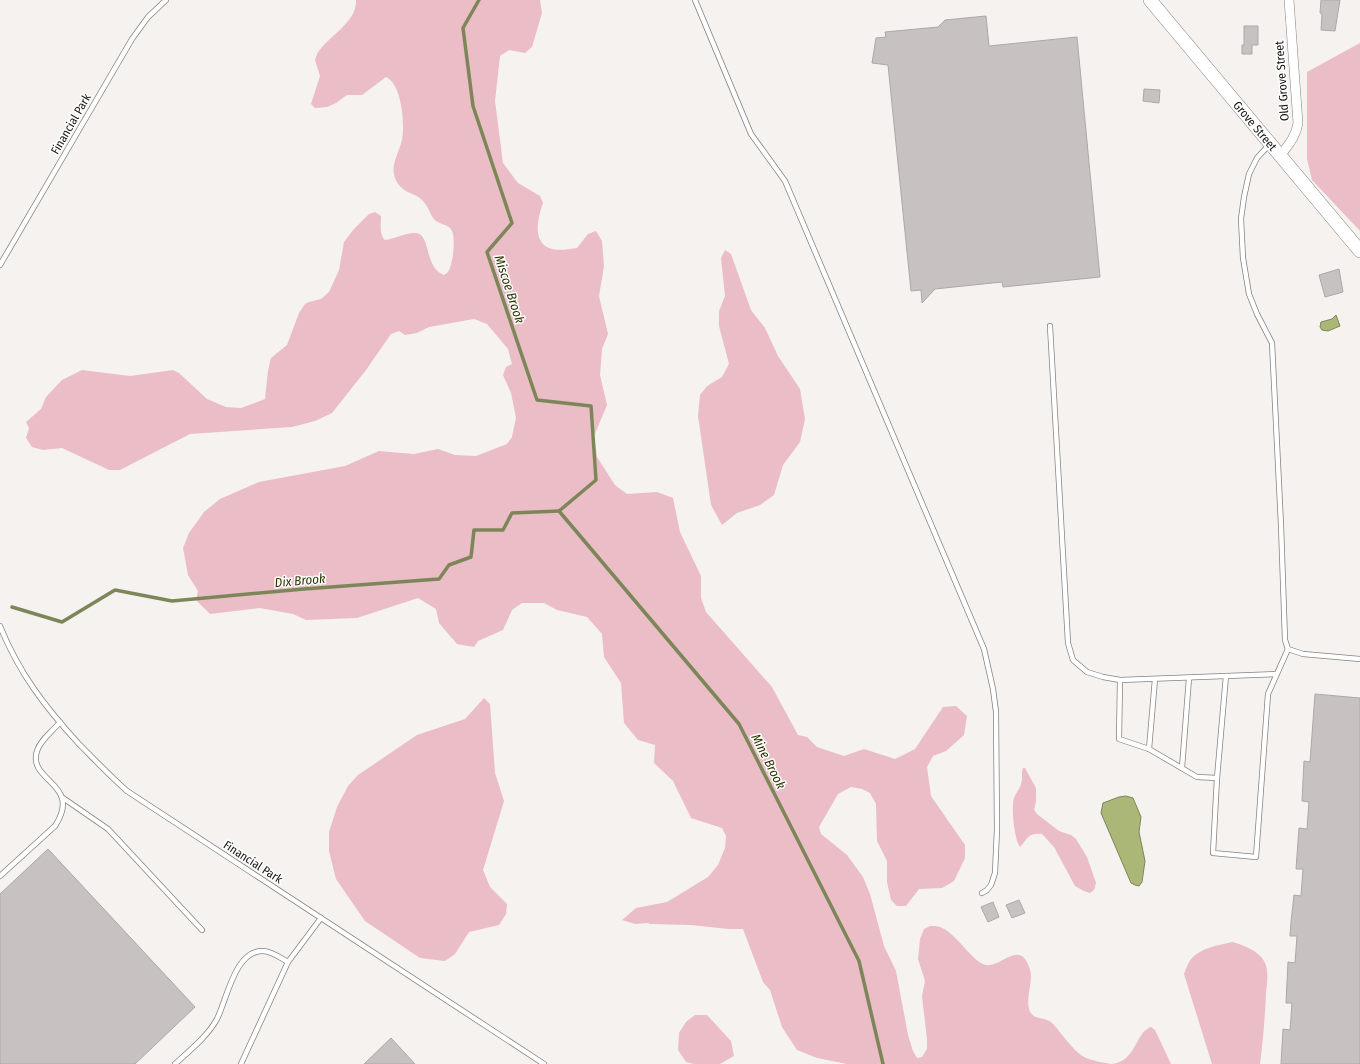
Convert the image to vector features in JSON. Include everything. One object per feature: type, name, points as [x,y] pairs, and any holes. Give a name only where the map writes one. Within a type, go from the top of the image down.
[{"type":"main road","name":"Grove Street","points":[[1150,0],[1360,251]]},
{"type":"street","name":"Old Grove Street","points":[[1280,156],[1293,139],[1297,131],[1298,123],[1289,0]]},
{"type":"lane","name":"Financial Park","points":[[0,264],[132,39],[148,17],[166,0]]},
{"type":"lane","points":[[695,0],[751,134],[785,181],[984,650],[993,689],[996,712],[997,829],[995,873],[991,885],[982,893]]},
{"type":"lane","points":[[1226,676],[1212,853],[1256,857],[1268,694],[1288,649],[1285,640],[1272,343],[1257,314],[1249,294],[1243,258],[1241,219],[1244,196],[1250,174],[1257,158],[1270,144]]},
{"type":"lane","points":[[1050,326],[1068,642],[1073,660],[1087,672],[1120,680],[1277,674]]},
{"type":"lane","name":"Financial Park","points":[[0,626],[9,649],[35,692],[101,767],[127,791],[544,1064]]},
{"type":"lane","points":[[1288,649],[1303,654],[1360,659]]},
{"type":"lane","points":[[1182,768],[1189,678]]},
{"type":"lane","points":[[1150,749],[1155,679]]},
{"type":"lane","points":[[1120,680],[1119,739],[1150,749],[1197,777],[1218,778]]},
{"type":"lane","points":[[60,722],[42,742],[37,750],[35,760],[40,770],[58,790],[63,798],[108,829],[202,930]]},
{"type":"lane","points":[[0,876],[55,826],[61,816],[63,798]]},
{"type":"lane","points":[[241,1064],[288,962],[321,918]]},
{"type":"lane","points":[[175,1064],[205,1037],[217,1018],[238,967],[249,954],[263,951],[288,962]]},
{"type":"shaded area","points":[[356,0],[540,0],[542,13],[532,47],[525,53],[509,50],[500,56],[495,101],[503,163],[518,183],[540,196],[543,203],[538,222],[541,242],[545,246],[555,250],[577,248],[588,234],[596,231],[602,241],[604,266],[599,296],[608,334],[602,349],[600,375],[607,405],[594,436],[597,457],[615,485],[627,494],[657,492],[673,498],[680,532],[701,576],[701,598],[706,612],[772,687],[798,735],[807,737],[817,747],[844,756],[864,749],[895,759],[915,749],[943,707],[956,706],[967,716],[964,735],[946,751],[933,756],[927,767],[931,796],[965,845],[965,858],[954,881],[942,888],[919,889],[906,906],[897,906],[891,900],[887,882],[887,861],[877,841],[876,804],[870,793],[862,789],[851,787],[838,794],[819,827],[821,834],[847,855],[863,877],[870,894],[884,946],[896,971],[908,1035],[917,1058],[922,1057],[927,1049],[922,996],[925,981],[918,959],[920,939],[924,929],[933,926],[948,931],[975,959],[986,965],[996,964],[1016,955],[1025,959],[1031,972],[1028,1002],[1031,1013],[1035,1017],[1051,1022],[1074,1049],[1083,1056],[1094,1061],[1111,1064],[847,1064],[817,1058],[797,1050],[782,1027],[770,990],[763,982],[743,929],[648,923],[635,924],[622,920],[636,908],[667,902],[708,877],[718,865],[725,848],[726,836],[722,828],[691,818],[673,781],[654,763],[655,745],[638,740],[624,723],[621,683],[604,657],[602,634],[587,617],[557,610],[544,603],[522,603],[512,610],[503,630],[478,641],[474,647],[457,644],[439,623],[436,609],[418,598],[357,618],[306,620],[293,614],[260,608],[210,614],[196,600],[198,591],[188,575],[183,548],[189,533],[204,512],[220,499],[259,482],[345,466],[379,451],[414,454],[438,449],[455,455],[476,456],[507,444],[512,437],[516,418],[511,393],[503,375],[506,367],[512,364],[508,349],[487,324],[474,319],[429,327],[417,333],[405,335],[399,331],[391,334],[366,370],[332,413],[315,421],[292,427],[190,434],[120,470],[109,470],[62,448],[43,450],[32,447],[26,438],[29,428],[26,422],[41,409],[46,397],[62,380],[82,370],[130,376],[173,370],[179,373],[207,399],[226,407],[241,408],[265,399],[271,358],[287,345],[299,313],[305,304],[321,299],[329,292],[339,270],[344,242],[353,230],[369,214],[375,212],[381,216],[381,232],[385,240],[412,233],[421,235],[424,239],[433,266],[444,275],[448,272],[454,250],[452,231],[450,228],[436,221],[423,201],[401,187],[395,178],[394,164],[402,140],[403,125],[399,96],[391,81],[386,77],[362,95],[347,95],[336,103],[327,107],[315,108],[311,104],[320,76],[315,60],[317,54],[324,45],[348,22],[355,8]]},
{"type":"shaded area","points":[[1360,43],[1360,231],[1312,180],[1307,159],[1307,72]]},
{"type":"shaded area","points":[[725,250],[731,254],[751,310],[765,328],[778,356],[800,389],[805,419],[800,442],[783,465],[774,495],[760,505],[737,513],[722,525],[711,505],[698,416],[700,395],[707,386],[722,377],[729,364],[719,326],[719,311],[725,296],[721,258]]},
{"type":"shaded area","points":[[1336,315],[1340,326],[1328,331],[1322,330],[1320,327],[1321,322],[1332,319]]},
{"type":"shaded area","points":[[484,698],[490,704],[495,773],[504,801],[483,870],[490,887],[507,904],[506,914],[499,925],[469,932],[455,954],[445,961],[420,958],[365,921],[336,879],[329,851],[329,832],[337,807],[348,786],[358,775],[417,735],[465,719]]},
{"type":"shaded area","points":[[1023,768],[1025,768],[1036,788],[1034,810],[1059,831],[1071,835],[1076,839],[1087,857],[1096,883],[1094,890],[1090,893],[1075,886],[1054,847],[1042,834],[1031,835],[1020,847],[1016,837],[1013,802],[1022,782]]},
{"type":"shaded area","points":[[1126,796],[1133,798],[1141,817],[1139,832],[1145,861],[1142,882],[1139,886],[1131,883],[1101,813],[1103,803]]},
{"type":"shaded area","points":[[1232,942],[1255,952],[1263,959],[1266,966],[1267,981],[1260,1064],[1212,1064],[1184,974],[1191,959],[1199,952]]},
{"type":"shaded area","points":[[695,1015],[707,1015],[731,1041],[734,1056],[720,1064],[694,1064],[686,1062],[678,1050],[679,1033],[686,1022]]},
{"type":"shaded area","points":[[1151,1027],[1155,1030],[1171,1064],[1112,1064],[1120,1062],[1126,1058],[1142,1034]]},
{"type":"building","points":[[1321,0],[1340,0],[1335,31],[1321,30]]},
{"type":"building","points":[[986,16],[989,46],[1077,37],[1100,277],[1003,287],[1002,282],[935,289],[922,303],[921,290],[911,291],[888,65],[872,63],[876,38],[886,37],[885,32],[938,27],[945,20]]},
{"type":"building","points":[[1244,26],[1258,26],[1258,45],[1252,45],[1252,54],[1242,54],[1242,45],[1244,45]]},
{"type":"building","points":[[1144,89],[1160,90],[1159,103],[1143,101]]},
{"type":"building","points":[[1339,269],[1343,292],[1325,297],[1319,275]]},
{"type":"building","points":[[1315,694],[1360,698],[1360,1064],[1281,1064],[1283,1029],[1290,1030],[1292,1003],[1286,1003],[1288,962],[1295,963],[1297,936],[1290,936],[1291,922],[1294,895],[1301,896],[1303,869],[1296,869],[1299,828],[1307,829],[1309,802],[1302,801],[1304,761],[1310,762]]},
{"type":"building","points":[[48,849],[195,1007],[135,1064],[0,1064],[0,894]]},
{"type":"building","points":[[1019,900],[1025,913],[1012,918],[1006,905]]},
{"type":"building","points":[[993,902],[999,917],[988,922],[981,907]]},
{"type":"building","points":[[391,1038],[415,1064],[364,1064]]},
{"type":"waterway","name":"Miscoe Brook","points":[[479,0],[463,28],[473,106],[512,223],[487,252],[537,400],[591,406],[596,480],[559,511]]},
{"type":"waterway","name":"Mine Brook","points":[[559,511],[739,724],[859,961],[883,1064]]},
{"type":"waterway","name":"Dix Brook","points":[[12,607],[62,622],[115,590],[172,601],[439,579],[449,565],[471,557],[474,530],[503,530],[512,513],[559,511]]}]
